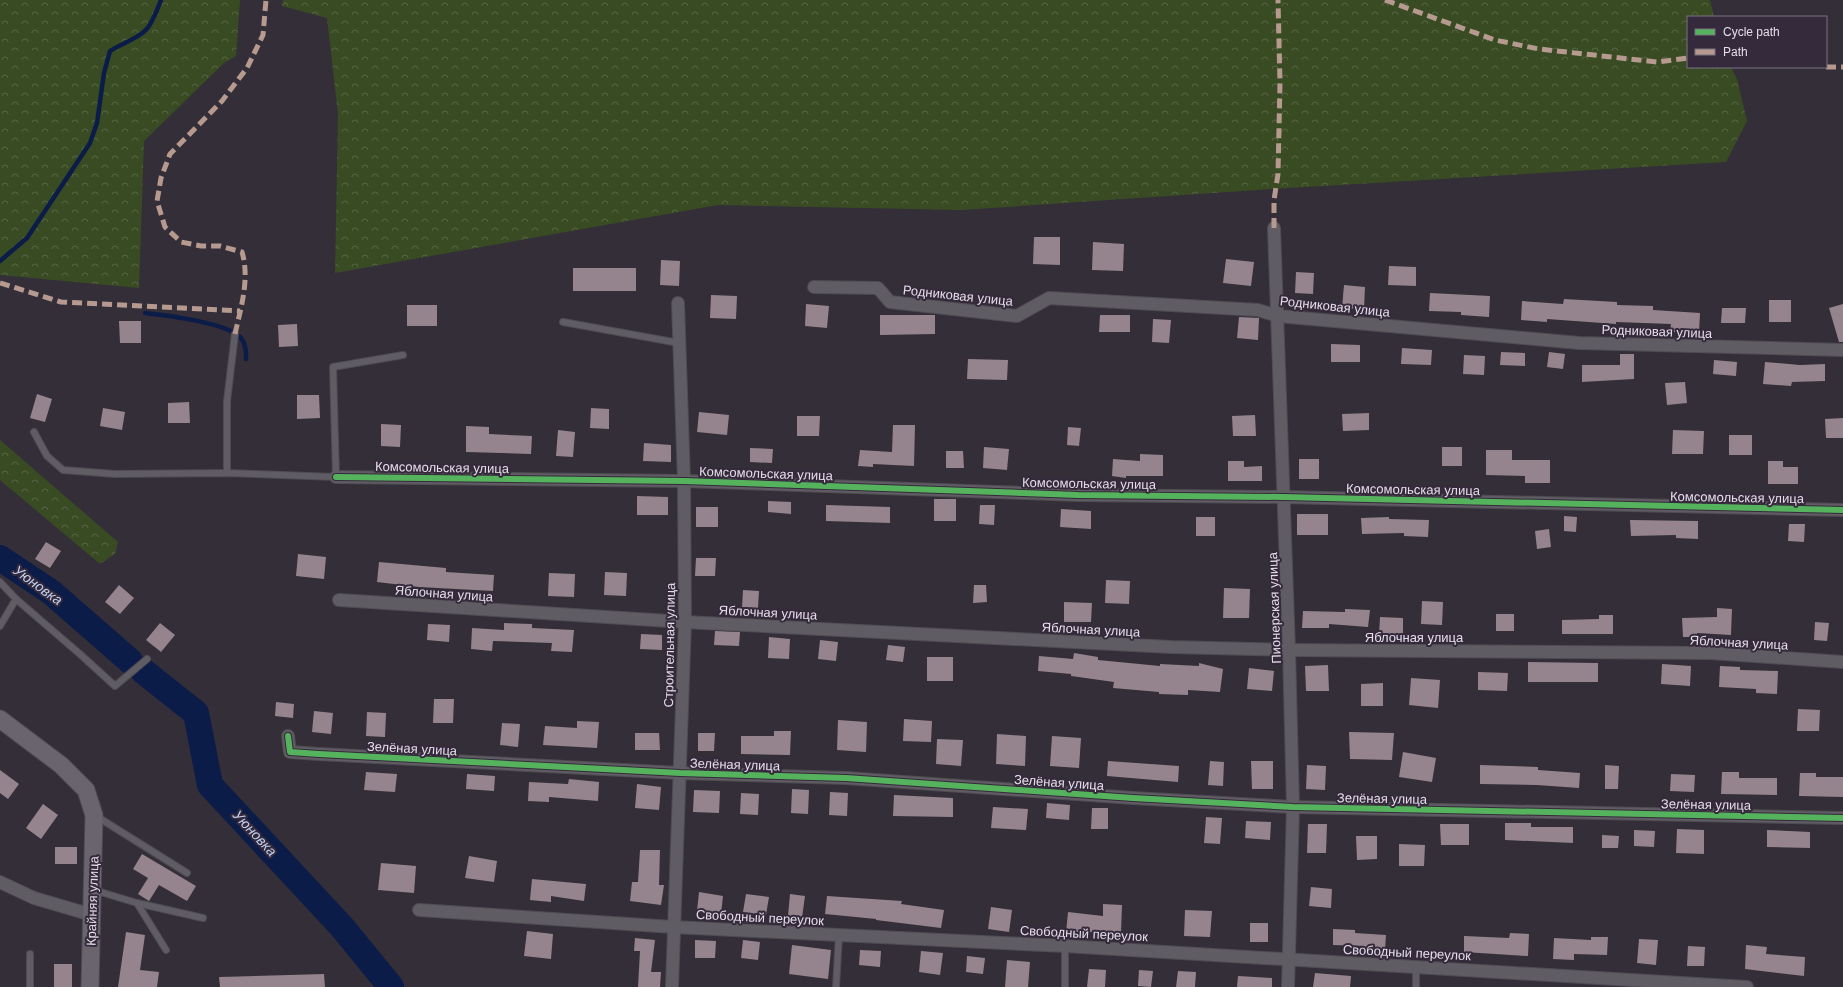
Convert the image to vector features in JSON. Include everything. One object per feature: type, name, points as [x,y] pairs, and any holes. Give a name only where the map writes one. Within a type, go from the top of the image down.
[{"type":"street","name":"Пионерская улица","points":[[1274,228],[1293,807],[1288,987]]},
{"type":"street","name":"Родниковая улица","points":[[814,288],[878,288],[890,302],[1017,316],[1049,298],[1258,310],[1278,316],[1579,343],[1843,350]]},
{"type":"street","name":"Строительная улица","points":[[672,987],[685,622],[684,482],[678,303]]},
{"type":"street","name":"Комсомольская улица","points":[[336,477],[684,482],[1078,495],[1284,497],[1843,510]]},
{"type":"street","name":"Яблочная улица","points":[[339,600],[685,622],[1171,647],[1289,650],[1710,653],[1843,662]]},
{"type":"street","name":"Крайняя улица","points":[[0,719],[61,765],[86,790],[94,815],[90,987]]},
{"type":"street","name":"Зелёная улица","points":[[288,736],[290,752],[680,773],[846,778],[1133,798],[1293,807],[1843,818]]},
{"type":"street","points":[[0,882],[34,898],[92,915]]},
{"type":"street","name":"Свободный переулок","points":[[419,910],[673,927],[1065,946],[1747,987]]},
{"type":"lane","points":[[563,322],[679,343]]},
{"type":"lane","points":[[227,473],[227,401],[235,334]]},
{"type":"lane","points":[[34,432],[47,456],[63,470],[115,474],[227,473],[336,477],[333,368],[403,354]]},
{"type":"lane","points":[[0,582],[16,599],[115,686],[146,659]]},
{"type":"lane","points":[[0,626],[16,599]]},
{"type":"lane","points":[[94,815],[187,873]]},
{"type":"lane","points":[[92,890],[137,903],[203,918]]},
{"type":"lane","points":[[137,903],[166,950]]},
{"type":"lane","points":[[836,987],[839,935]]},
{"type":"lane","points":[[1065,946],[1065,987]]},
{"type":"lane","points":[[30,954],[30,987]]},
{"type":"lane","points":[[1416,966],[1416,987]]},
{"type":"green space","points":[[0,0],[240,0],[236,56],[224,63],[144,141],[139,288],[0,275]]},
{"type":"green space","points":[[283,0],[1710,0],[1714,16],[1687,16],[1687,68],[1732,68],[1737,79],[1747,121],[1726,162],[1272,189],[962,210],[718,205],[335,273],[338,114],[327,18],[282,6]]},
{"type":"green space","points":[[0,440],[118,542],[115,554],[100,564],[0,480]]},
{"type":"building","points":[[1034,237],[1060,237],[1060,265],[1033,264]]},
{"type":"building","points":[[1093,242],[1124,244],[1123,271],[1092,270]]},
{"type":"building","points":[[1226,259],[1254,262],[1251,286],[1223,283]]},
{"type":"building","points":[[661,260],[680,261],[679,286],[660,285]]},
{"type":"building","points":[[1389,266],[1416,267],[1416,286],[1388,285]]},
{"type":"building","points":[[573,268],[636,268],[636,291],[573,291]]},
{"type":"building","points":[[1296,272],[1314,273],[1313,294],[1295,293]]},
{"type":"building","points":[[1344,285],[1365,287],[1364,309],[1342,308]]},
{"type":"building","points":[[1430,293],[1490,296],[1489,317],[1461,315],[1461,312],[1429,311]]},
{"type":"building","points":[[711,295],[737,296],[736,319],[710,318]]},
{"type":"building","points":[[1564,299],[1617,302],[1617,305],[1653,306],[1653,310],[1700,313],[1699,333],[1670,332],[1671,324],[1616,322],[1616,324],[1547,319],[1547,322],[1521,320],[1522,301],[1563,304]]},
{"type":"building","points":[[1769,300],[1791,300],[1791,322],[1769,322]]},
{"type":"building","points":[[806,304],[829,306],[827,328],[805,326]]},
{"type":"building","points":[[1843,304],[1843,342],[1839,342],[1829,308]]},
{"type":"building","points":[[407,305],[437,305],[437,326],[407,326]]},
{"type":"building","points":[[1722,308],[1746,308],[1745,323],[1721,323]]},
{"type":"building","points":[[880,315],[935,315],[935,334],[880,335]]},
{"type":"building","points":[[1100,315],[1130,315],[1130,332],[1099,332]]},
{"type":"building","points":[[1239,317],[1259,318],[1258,340],[1237,338]]},
{"type":"building","points":[[1153,319],[1171,320],[1169,343],[1152,342]]},
{"type":"building","points":[[119,321],[141,321],[141,343],[120,343]]},
{"type":"building","points":[[297,324],[298,346],[279,347],[278,325]]},
{"type":"building","points":[[1331,344],[1360,345],[1360,362],[1331,362]]},
{"type":"building","points":[[1402,348],[1432,350],[1431,365],[1401,364]]},
{"type":"building","points":[[1501,352],[1525,353],[1525,366],[1500,365]]},
{"type":"building","points":[[1549,352],[1565,354],[1563,369],[1547,367]]},
{"type":"building","points":[[1620,354],[1634,354],[1634,379],[1582,382],[1582,365],[1620,365]]},
{"type":"building","points":[[1464,355],[1485,356],[1484,375],[1463,374]]},
{"type":"building","points":[[968,359],[1008,360],[1007,380],[967,379]]},
{"type":"building","points":[[1714,360],[1737,362],[1736,376],[1713,374]]},
{"type":"building","points":[[1765,362],[1800,365],[1825,364],[1825,381],[1792,382],[1791,386],[1763,384]]},
{"type":"building","points":[[1685,382],[1687,403],[1667,405],[1665,383]]},
{"type":"building","points":[[37,394],[52,399],[45,422],[30,418]]},
{"type":"building","points":[[297,395],[319,395],[320,418],[297,419]]},
{"type":"building","points":[[189,402],[190,423],[168,423],[168,403]]},
{"type":"building","points":[[103,408],[125,412],[122,430],[100,426]]},
{"type":"building","points":[[591,408],[609,409],[609,429],[590,428]]},
{"type":"building","points":[[699,412],[729,415],[727,435],[697,432]]},
{"type":"building","points":[[1369,413],[1369,430],[1343,431],[1342,414]]},
{"type":"building","points":[[1255,415],[1256,436],[1233,436],[1232,416]]},
{"type":"building","points":[[797,416],[820,416],[819,436],[797,436]]},
{"type":"building","points":[[1843,418],[1843,438],[1826,438],[1825,419]]},
{"type":"building","points":[[381,424],[401,425],[400,447],[381,446]]},
{"type":"building","points":[[893,425],[915,425],[914,466],[873,464],[873,467],[858,466],[860,450],[892,452]]},
{"type":"building","points":[[466,426],[489,427],[489,434],[532,436],[531,454],[466,452]]},
{"type":"building","points":[[1068,427],[1081,428],[1079,446],[1067,445]]},
{"type":"building","points":[[558,430],[575,432],[573,457],[556,456]]},
{"type":"building","points":[[1673,430],[1704,431],[1703,454],[1672,454]]},
{"type":"building","points":[[1729,435],[1752,435],[1752,455],[1729,455]]},
{"type":"building","points":[[644,443],[671,445],[671,462],[643,461]]},
{"type":"building","points":[[984,447],[1009,449],[1007,470],[983,468]]},
{"type":"building","points":[[1442,447],[1462,447],[1462,466],[1442,466]]},
{"type":"building","points":[[750,448],[773,449],[772,463],[750,462]]},
{"type":"building","points":[[1486,450],[1512,450],[1512,460],[1550,460],[1550,483],[1525,483],[1525,476],[1486,475]]},
{"type":"building","points":[[946,451],[963,451],[964,468],[946,468]]},
{"type":"building","points":[[1140,454],[1163,455],[1163,476],[1126,476],[1126,478],[1112,476],[1113,459],[1140,461]]},
{"type":"building","points":[[1299,459],[1319,459],[1319,479],[1299,479]]},
{"type":"building","points":[[1228,461],[1244,461],[1244,467],[1262,466],[1262,481],[1228,481]]},
{"type":"building","points":[[1768,461],[1783,461],[1783,467],[1798,467],[1798,484],[1768,484]]},
{"type":"building","points":[[637,496],[668,497],[668,515],[637,515]]},
{"type":"building","points":[[934,499],[956,499],[956,521],[934,521]]},
{"type":"building","points":[[768,501],[791,502],[791,514],[768,512]]},
{"type":"building","points":[[826,505],[890,507],[890,523],[826,521]]},
{"type":"building","points":[[980,505],[995,505],[994,525],[979,524]]},
{"type":"building","points":[[696,507],[718,507],[718,527],[696,527]]},
{"type":"building","points":[[1061,509],[1091,511],[1091,529],[1060,527]]},
{"type":"building","points":[[1297,514],[1328,514],[1328,535],[1297,535]]},
{"type":"building","points":[[1564,516],[1577,517],[1576,532],[1564,531]]},
{"type":"building","points":[[1196,517],[1215,517],[1215,536],[1196,536]]},
{"type":"building","points":[[1389,517],[1389,519],[1429,520],[1428,537],[1404,536],[1404,533],[1362,534],[1361,518]]},
{"type":"building","points":[[1630,520],[1698,521],[1698,539],[1676,538],[1676,535],[1631,536]]},
{"type":"building","points":[[1789,524],[1805,524],[1804,542],[1788,541]]},
{"type":"building","points":[[1549,529],[1551,547],[1537,549],[1535,531]]},
{"type":"building","points":[[46,542],[61,551],[50,568],[35,559]]},
{"type":"building","points":[[298,554],[326,557],[324,579],[296,576]]},
{"type":"building","points":[[696,558],[716,558],[715,576],[695,576]]},
{"type":"building","points":[[379,562],[446,568],[446,572],[494,575],[493,591],[419,587],[377,582]]},
{"type":"building","points":[[605,572],[627,573],[626,596],[604,595]]},
{"type":"building","points":[[549,573],[575,574],[574,597],[548,596]]},
{"type":"building","points":[[1106,580],[1130,581],[1129,604],[1105,603]]},
{"type":"building","points":[[119,585],[134,598],[120,614],[105,602]]},
{"type":"building","points":[[974,585],[986,585],[987,602],[973,603]]},
{"type":"building","points":[[1224,588],[1250,589],[1249,618],[1223,618]]},
{"type":"building","points":[[743,590],[759,591],[758,608],[742,607]]},
{"type":"building","points":[[1422,601],[1443,602],[1442,625],[1421,624]]},
{"type":"building","points":[[1064,602],[1092,603],[1091,622],[1064,622]]},
{"type":"building","points":[[1717,608],[1732,609],[1731,635],[1697,633],[1697,637],[1683,637],[1682,618],[1717,617]]},
{"type":"building","points":[[1345,609],[1370,610],[1368,627],[1329,624],[1329,628],[1302,628],[1303,611],[1345,612]]},
{"type":"building","points":[[1496,614],[1514,614],[1514,631],[1496,631]]},
{"type":"building","points":[[1599,615],[1613,615],[1613,634],[1562,634],[1562,620],[1599,619]]},
{"type":"building","points":[[1380,617],[1403,618],[1403,635],[1379,635]]},
{"type":"building","points":[[1815,622],[1829,623],[1827,641],[1814,640]]},
{"type":"building","points":[[160,623],[175,635],[161,652],[146,640]]},
{"type":"building","points":[[504,623],[532,624],[532,628],[574,630],[572,652],[551,651],[552,643],[493,641],[492,651],[471,649],[472,628],[504,630]]},
{"type":"building","points":[[428,624],[450,625],[449,642],[427,640]]},
{"type":"building","points":[[715,631],[740,632],[739,646],[714,645]]},
{"type":"building","points":[[641,634],[662,635],[662,650],[640,649]]},
{"type":"building","points":[[769,637],[790,639],[789,659],[768,658]]},
{"type":"building","points":[[820,640],[838,642],[836,661],[818,659]]},
{"type":"building","points":[[888,645],[905,647],[903,662],[886,660]]},
{"type":"building","points":[[1074,653],[1098,657],[1098,660],[1160,666],[1160,664],[1199,666],[1199,663],[1223,669],[1220,692],[1188,690],[1188,695],[1159,694],[1159,692],[1113,688],[1114,682],[1071,676],[1071,674],[1038,671],[1039,656],[1073,659]]},
{"type":"building","points":[[927,657],[953,657],[953,681],[927,681]]},
{"type":"building","points":[[1528,662],[1598,663],[1598,682],[1528,682]]},
{"type":"building","points":[[1662,664],[1691,666],[1690,686],[1661,684]]},
{"type":"building","points":[[1328,665],[1329,691],[1306,691],[1305,666]]},
{"type":"building","points":[[1720,666],[1740,667],[1740,670],[1778,671],[1777,694],[1756,693],[1756,689],[1719,687]]},
{"type":"building","points":[[1249,668],[1274,671],[1272,691],[1247,689]]},
{"type":"building","points":[[1478,672],[1508,673],[1507,691],[1478,690]]},
{"type":"building","points":[[1411,678],[1440,680],[1438,708],[1409,705]]},
{"type":"building","points":[[1383,683],[1383,706],[1361,706],[1361,684]]},
{"type":"building","points":[[434,699],[454,699],[453,723],[433,723]]},
{"type":"building","points":[[276,702],[294,704],[293,718],[275,716]]},
{"type":"building","points":[[1798,709],[1820,710],[1819,731],[1797,731]]},
{"type":"building","points":[[314,711],[333,713],[331,734],[312,732]]},
{"type":"building","points":[[367,712],[386,713],[385,737],[366,736]]},
{"type":"building","points":[[904,719],[932,721],[931,742],[903,741]]},
{"type":"building","points":[[838,720],[867,722],[866,752],[837,750]]},
{"type":"building","points":[[577,721],[599,722],[597,748],[543,745],[545,726],[577,728]]},
{"type":"building","points":[[502,723],[520,724],[518,747],[500,745]]},
{"type":"building","points":[[774,731],[791,731],[790,755],[741,754],[741,736],[774,736]]},
{"type":"building","points":[[1349,732],[1394,733],[1392,760],[1350,759]]},
{"type":"building","points":[[635,733],[659,733],[660,750],[635,750]]},
{"type":"building","points":[[698,733],[715,733],[714,751],[698,751]]},
{"type":"building","points":[[997,734],[1026,736],[1025,766],[996,764]]},
{"type":"building","points":[[1052,736],[1081,738],[1079,768],[1050,766]]},
{"type":"building","points":[[937,739],[963,740],[961,766],[936,764]]},
{"type":"building","points":[[1403,752],[1436,758],[1432,782],[1399,777]]},
{"type":"building","points":[[1108,761],[1179,766],[1178,782],[1107,776]]},
{"type":"building","points":[[1210,761],[1224,762],[1223,786],[1208,785]]},
{"type":"building","points":[[1251,761],[1273,761],[1273,789],[1252,789]]},
{"type":"building","points":[[1307,765],[1326,766],[1325,790],[1306,789]]},
{"type":"building","points":[[1480,765],[1538,767],[1538,770],[1580,773],[1579,788],[1537,785],[1480,784]]},
{"type":"building","points":[[1605,765],[1619,766],[1618,789],[1605,789]]},
{"type":"building","points":[[0,770],[19,784],[8,799],[0,793]]},
{"type":"building","points":[[366,772],[397,774],[395,792],[364,790]]},
{"type":"building","points":[[1722,772],[1739,772],[1739,778],[1777,778],[1777,795],[1721,794]]},
{"type":"building","points":[[1800,773],[1816,773],[1816,777],[1843,777],[1843,797],[1799,796]]},
{"type":"building","points":[[467,774],[495,776],[494,791],[466,789]]},
{"type":"building","points":[[1671,774],[1695,775],[1694,792],[1670,791]]},
{"type":"building","points":[[569,779],[599,782],[598,801],[549,797],[549,802],[528,801],[529,782],[568,784]]},
{"type":"building","points":[[637,784],[661,787],[659,810],[635,808]]},
{"type":"building","points":[[792,789],[809,790],[808,814],[791,813]]},
{"type":"building","points":[[694,790],[720,791],[719,813],[693,812]]},
{"type":"building","points":[[830,792],[848,793],[847,816],[829,815]]},
{"type":"building","points":[[741,793],[759,794],[758,815],[740,814]]},
{"type":"building","points":[[894,795],[953,798],[953,817],[893,816]]},
{"type":"building","points":[[1047,803],[1070,805],[1069,820],[1046,818]]},
{"type":"building","points":[[43,804],[58,815],[41,839],[26,828]]},
{"type":"building","points":[[993,807],[1028,809],[1026,830],[991,828]]},
{"type":"building","points":[[1092,808],[1108,808],[1108,829],[1091,829]]},
{"type":"building","points":[[1206,817],[1222,818],[1220,844],[1204,843]]},
{"type":"building","points":[[1246,821],[1271,822],[1270,840],[1245,838]]},
{"type":"building","points":[[1505,823],[1531,823],[1531,827],[1573,827],[1573,843],[1505,840]]},
{"type":"building","points":[[1308,824],[1327,824],[1326,853],[1307,853]]},
{"type":"building","points":[[1440,824],[1469,824],[1469,845],[1441,845]]},
{"type":"building","points":[[1677,829],[1704,830],[1704,854],[1676,853]]},
{"type":"building","points":[[1634,830],[1655,831],[1654,847],[1634,846]]},
{"type":"building","points":[[1767,830],[1810,832],[1810,848],[1767,847]]},
{"type":"building","points":[[1602,835],[1619,836],[1618,848],[1602,848]]},
{"type":"building","points":[[1356,836],[1377,836],[1377,859],[1357,860]]},
{"type":"building","points":[[1399,844],[1425,845],[1424,866],[1399,866]]},
{"type":"building","points":[[55,847],[77,847],[77,864],[55,864]]},
{"type":"building","points":[[640,850],[660,850],[659,885],[664,885],[661,905],[630,901],[632,882],[638,882]]},
{"type":"building","points":[[142,854],[196,886],[187,901],[159,885],[149,901],[138,894],[148,878],[133,869]]},
{"type":"building","points":[[469,856],[497,861],[494,882],[465,878]]},
{"type":"building","points":[[381,863],[416,866],[414,893],[378,890]]},
{"type":"building","points":[[532,879],[586,884],[584,901],[551,896],[551,902],[530,900]]},
{"type":"building","points":[[1311,887],[1332,889],[1331,908],[1309,906]]},
{"type":"building","points":[[699,892],[723,896],[721,914],[697,911]]},
{"type":"building","points":[[746,894],[769,897],[766,915],[743,912]]},
{"type":"building","points":[[790,894],[805,896],[802,918],[788,916]]},
{"type":"building","points":[[827,896],[902,901],[901,904],[944,910],[941,928],[825,914]]},
{"type":"building","points":[[1103,904],[1122,905],[1121,933],[1087,932],[1086,935],[1066,933],[1068,912],[1103,916]]},
{"type":"building","points":[[991,907],[1012,910],[1009,932],[988,929]]},
{"type":"building","points":[[1185,910],[1212,911],[1210,937],[1184,936]]},
{"type":"building","points":[[1250,923],[1268,923],[1268,942],[1250,942]]},
{"type":"building","points":[[1333,929],[1355,930],[1355,933],[1386,935],[1385,950],[1365,949],[1365,946],[1333,945]]},
{"type":"building","points":[[527,931],[553,934],[551,959],[524,956]]},
{"type":"building","points":[[126,932],[145,935],[140,970],[159,972],[157,987],[118,987]]},
{"type":"building","points":[[1510,933],[1529,934],[1528,956],[1464,952],[1464,936],[1509,938]]},
{"type":"building","points":[[1591,937],[1608,937],[1607,955],[1574,954],[1574,960],[1553,959],[1554,938],[1591,940]]},
{"type":"building","points":[[635,938],[655,940],[651,972],[661,972],[660,987],[638,987],[640,951],[634,951]]},
{"type":"building","points":[[1639,939],[1658,940],[1656,965],[1637,963]]},
{"type":"building","points":[[695,940],[716,941],[715,958],[695,958]]},
{"type":"building","points":[[743,940],[760,942],[758,960],[741,958]]},
{"type":"building","points":[[792,945],[831,950],[828,979],[789,974]]},
{"type":"building","points":[[1746,945],[1767,947],[1766,954],[1805,957],[1804,976],[1745,969]]},
{"type":"building","points":[[1688,946],[1705,947],[1704,966],[1687,966]]},
{"type":"building","points":[[860,950],[881,951],[880,967],[859,965]]},
{"type":"building","points":[[921,951],[943,953],[940,975],[919,972]]},
{"type":"building","points":[[967,956],[985,958],[983,974],[966,972]]},
{"type":"building","points":[[1007,960],[1030,962],[1028,987],[1005,987]]},
{"type":"building","points":[[54,964],[72,964],[72,987],[54,987]]},
{"type":"building","points":[[1089,969],[1106,970],[1105,987],[1087,987]]},
{"type":"building","points":[[1139,970],[1153,971],[1151,987],[1138,986]]},
{"type":"building","points":[[1178,971],[1196,972],[1195,987],[1176,987]]},
{"type":"building","points":[[1315,973],[1351,976],[1350,987],[1313,987]]},
{"type":"building","points":[[324,974],[325,987],[220,987],[219,977]]},
{"type":"building","points":[[1238,976],[1272,978],[1272,987],[1237,987]]},
{"type":"waterway","points":[[0,261],[27,238],[90,143],[97,123],[104,73],[110,51],[146,30],[153,20],[161,0]]},
{"type":"waterway","points":[[145,313],[210,324],[234,333],[241,338],[244,343],[246,359]]},
{"type":"waterway","name":"Уюновка","points":[[0,558],[51,592],[130,661]]},
{"type":"waterway","name":"Уюновка","points":[[143,671],[196,713],[210,785],[342,927],[391,987]]},
{"type":"marked path","points":[[235,334],[245,283],[242,252],[220,246],[201,246],[181,242],[165,227],[157,201],[161,178],[170,154],[222,101],[247,68],[263,35],[266,0]]},
{"type":"marked path","points":[[1274,228],[1274,200],[1278,174],[1280,83],[1278,0]]},
{"type":"marked path","points":[[1385,0],[1495,40],[1539,49],[1657,62],[1687,58]]},
{"type":"marked path","points":[[1827,67],[1843,67]]},
{"type":"marked path","points":[[0,283],[61,302],[240,311]]},
{"type":"cycle path","points":[[336,477],[684,481],[1078,495],[1284,497],[1843,510]]},
{"type":"cycle path","points":[[288,736],[290,752],[680,773],[846,778],[1133,798],[1293,807],[1843,818]]}]
